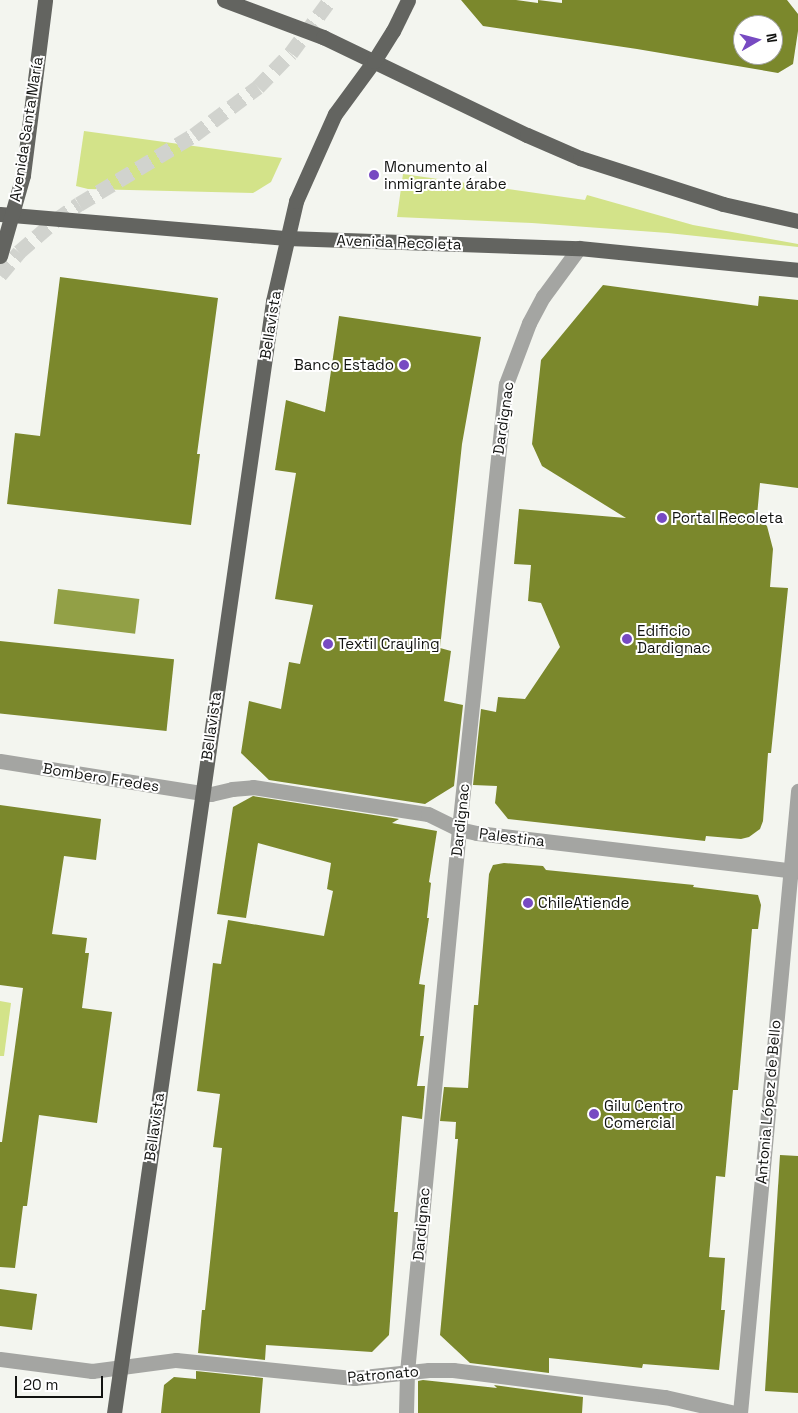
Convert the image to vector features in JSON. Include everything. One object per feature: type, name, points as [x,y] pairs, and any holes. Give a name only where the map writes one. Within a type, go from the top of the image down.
[{"type":"main road","name":"Avenida Santa María","points":[[0,256],[6,214],[23,175],[45,0]]},
{"type":"main road","points":[[224,0],[323,37],[526,135],[580,158],[714,202],[798,222]]},
{"type":"main road","name":"Bellavista","points":[[114,1413],[273,301],[296,201],[335,114],[374,61],[393,31],[408,0]]},
{"type":"main road","name":"Avenida Recoleta","points":[[6,214],[287,238],[579,248],[798,270]]},
{"type":"street","name":"Dardignac","points":[[406,1413],[407,1372],[459,829],[506,384],[516,353],[540,303],[579,248]]},
{"type":"street","name":"Bombero Fredes","points":[[0,761],[202,793]]},
{"type":"street","name":"Palestina","points":[[202,793],[211,794],[253,787],[428,814],[459,829],[502,836],[794,871]]},
{"type":"street","name":"Antonia López de Bello","points":[[740,1413],[794,871],[798,791]]},
{"type":"street","name":"Patronato","points":[[0,1359],[81,1370],[176,1360],[354,1378],[407,1372],[452,1370],[561,1382],[665,1397],[735,1413]]},
{"type":"shaded area","points":[[84,131],[282,158],[271,182],[253,193],[88,189],[76,186]]},
{"type":"shaded area","points":[[403,174],[585,200],[587,195],[693,225],[798,244],[798,247],[668,233],[532,223],[397,217]]},
{"type":"shaded area","points":[[58,589],[139,599],[135,634],[54,624]]},
{"type":"shaded area","points":[[0,1001],[11,1003],[4,1056],[0,1056]]},
{"type":"building","points":[[461,0],[516,0],[538,3],[538,0],[562,3],[562,0],[787,0],[798,14],[798,31],[793,64],[778,73],[637,49],[483,26]]},
{"type":"building","points":[[60,277],[218,298],[197,454],[200,454],[191,525],[7,504],[15,433],[40,436]]},
{"type":"building","points":[[603,285],[758,306],[759,296],[798,300],[798,488],[760,483],[757,516],[767,526],[773,549],[770,587],[788,588],[771,753],[768,753],[763,821],[760,829],[749,837],[741,839],[706,836],[705,841],[508,819],[495,803],[497,786],[473,785],[481,709],[496,712],[498,697],[525,699],[560,647],[541,603],[528,601],[531,565],[514,564],[519,509],[626,518],[542,466],[532,444],[541,360]]},
{"type":"building","points":[[339,316],[481,337],[462,444],[440,648],[451,651],[444,701],[463,705],[454,786],[425,804],[269,780],[241,753],[249,701],[281,709],[289,662],[300,664],[313,605],[275,599],[296,473],[275,470],[286,400],[325,412]]},
{"type":"building","points":[[0,641],[174,659],[167,731],[0,713]]},
{"type":"building","points":[[253,796],[399,819],[392,823],[437,831],[429,882],[431,883],[427,918],[429,918],[419,984],[425,985],[420,1036],[424,1036],[417,1086],[425,1086],[422,1119],[402,1116],[394,1212],[398,1212],[389,1335],[372,1352],[266,1345],[265,1360],[198,1353],[202,1310],[205,1310],[222,1148],[213,1147],[220,1094],[197,1091],[213,963],[221,964],[228,920],[324,936],[333,891],[327,889],[331,863],[258,843],[246,918],[217,914],[233,807]]},
{"type":"building","points":[[0,805],[101,819],[96,860],[64,856],[52,934],[87,938],[85,953],[89,953],[82,1008],[112,1012],[97,1123],[39,1115],[27,1206],[23,1206],[15,1268],[0,1267],[0,1142],[2,1142],[23,988],[0,985]]},
{"type":"building","points":[[504,863],[543,866],[546,870],[694,885],[693,887],[758,895],[761,905],[758,929],[752,929],[738,1090],[733,1090],[725,1177],[716,1176],[709,1257],[725,1258],[721,1310],[725,1310],[719,1370],[643,1364],[642,1368],[549,1358],[549,1373],[470,1363],[440,1335],[458,1139],[455,1139],[456,1122],[440,1121],[444,1087],[468,1088],[474,1005],[478,1005],[489,874],[493,865]]},
{"type":"building","points":[[780,1155],[798,1156],[798,1393],[765,1391]]},
{"type":"building","points":[[0,1289],[37,1294],[32,1330],[0,1326]]},
{"type":"building","points":[[196,1371],[263,1378],[260,1413],[161,1413],[164,1385],[174,1377],[196,1379]]},
{"type":"building","points":[[418,1381],[497,1388],[494,1385],[583,1397],[582,1413],[418,1413]]},
{"type":"tunnel","points":[[0,275],[19,252],[56,220],[79,204],[194,135],[258,87],[291,53],[330,0]]},
{"type":"place","name":"Monumento al inmigrante árabe","points":[[374,175]]},
{"type":"place","name":"Banco Estado","points":[[404,365]]},
{"type":"place","name":"Portal Recoleta","points":[[662,518]]},
{"type":"place","name":"Edificio Dardignac","points":[[627,639]]},
{"type":"place","name":"Textil Crayling","points":[[328,644]]},
{"type":"place","name":"ChileAtiende","points":[[528,903]]},
{"type":"place","name":"Gilu Centro Comercial","points":[[594,1114]]}]
